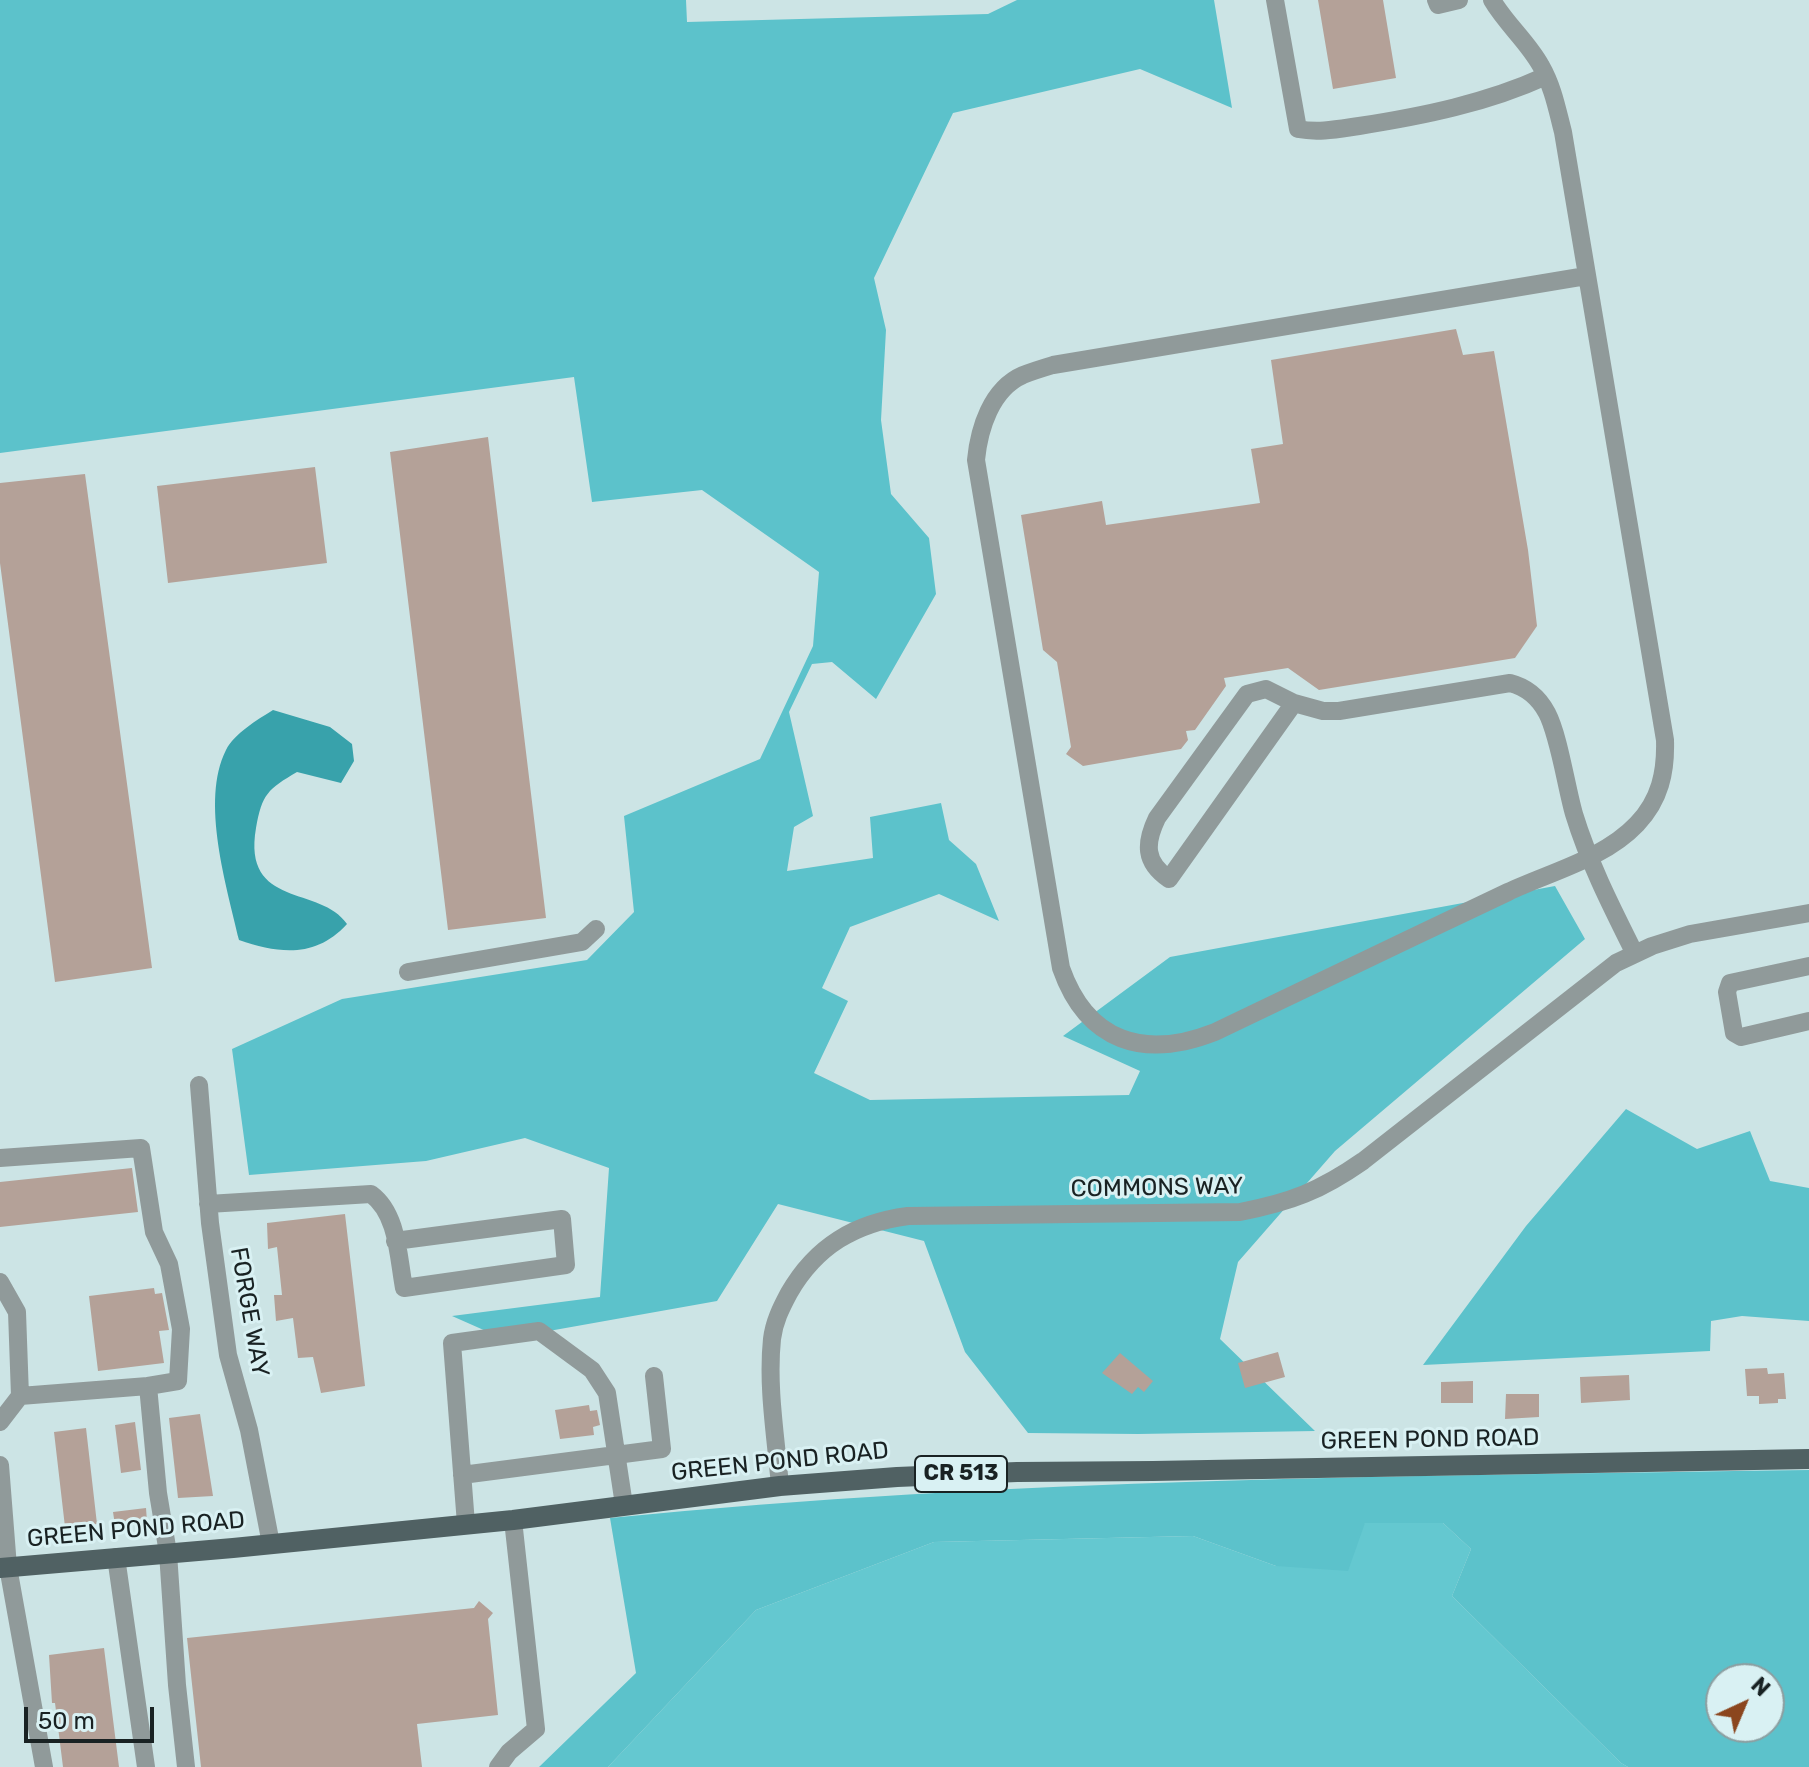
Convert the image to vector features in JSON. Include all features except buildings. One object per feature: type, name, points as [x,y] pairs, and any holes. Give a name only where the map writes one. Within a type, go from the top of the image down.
[{"type":"main road","name":"GREEN POND ROAD","points":[[4,1568],[513,1520],[780,1486],[897,1477],[1017,1472],[1809,1459]]},
{"type":"street","points":[[1275,0],[1298,129],[1314,132],[1391,121],[1488,99],[1546,76]]},
{"type":"street","points":[[1436,0],[1438,5],[1459,0]]},
{"type":"street","points":[[1492,0],[1501,16],[1540,63],[1554,93],[1563,132],[1665,740],[1666,767],[1658,795],[1641,820],[1614,842],[1587,857],[1196,1039],[1161,1046],[1141,1045],[1109,1033],[1089,1019],[1076,1002],[1061,968],[976,460],[979,433],[991,408],[1005,387],[1021,376],[1053,365],[1586,276]]},
{"type":"street","points":[[1294,703],[1169,879],[1154,866],[1148,851],[1150,833],[1166,805],[1247,694],[1266,689],[1294,703],[1323,711],[1339,711],[1510,683],[1535,697],[1549,716],[1587,857],[1635,954]]},
{"type":"street","name":"COMMONS WAY","points":[[780,1486],[770,1366],[772,1335],[779,1311],[799,1276],[824,1249],[845,1235],[885,1219],[908,1216],[1240,1212],[1293,1200],[1332,1182],[1363,1161],[1616,963],[1690,934],[1809,913]]},
{"type":"street","points":[[408,972],[582,942],[596,929]]},
{"type":"street","points":[[1809,966],[1730,983],[1727,992],[1734,1033],[1741,1037],[1809,1021]]},
{"type":"street","name":"FORGE WAY","points":[[199,1085],[208,1204],[228,1355],[249,1430],[271,1544]]},
{"type":"street","points":[[0,1158],[141,1148],[154,1232],[169,1264],[181,1329],[178,1381],[20,1396]]},
{"type":"street","points":[[208,1204],[371,1194],[385,1204],[404,1288],[566,1265],[562,1219],[395,1241]]},
{"type":"street","points":[[0,1282],[17,1312],[20,1396],[0,1422]]},
{"type":"street","points":[[466,1524],[452,1343],[539,1331],[592,1370],[607,1393],[624,1505]]},
{"type":"street","points":[[462,1475],[662,1449],[654,1376]]},
{"type":"street","points":[[148,1386],[158,1493],[168,1553],[186,1767]]},
{"type":"street","points":[[0,1465],[4,1568],[44,1767]]},
{"type":"street","points":[[498,1767],[509,1752],[536,1729],[513,1520]]},
{"type":"street","points":[[116,1557],[146,1767]]},
{"type":"shaded area","points":[[0,0],[686,0],[687,22],[988,14],[1017,0],[1214,0],[1232,108],[1140,69],[953,113],[874,278],[886,330],[881,420],[891,494],[929,538],[936,594],[876,699],[832,662],[812,664],[789,712],[813,816],[794,827],[787,871],[873,858],[870,817],[941,803],[949,840],[976,864],[999,921],[939,894],[850,927],[822,988],[848,1001],[814,1073],[870,1100],[1129,1095],[1140,1071],[1063,1036],[1170,957],[1555,886],[1585,939],[1335,1151],[1238,1262],[1220,1339],[1315,1431],[1028,1433],[965,1352],[924,1241],[778,1204],[717,1301],[504,1339],[452,1316],[600,1297],[609,1168],[525,1138],[426,1161],[249,1175],[232,1049],[342,999],[587,960],[634,912],[624,816],[760,759],[813,646],[819,572],[702,490],[592,502],[574,377],[0,453]]},
{"type":"shaded area","points":[[273,710],[330,727],[352,744],[354,761],[341,783],[297,772],[273,788],[261,807],[255,854],[261,872],[272,884],[335,912],[347,924],[323,943],[297,950],[269,948],[239,940],[218,844],[215,794],[226,750],[241,733]]},
{"type":"shaded area","points":[[1626,1109],[1697,1149],[1750,1131],[1770,1181],[1809,1188],[1809,1321],[1742,1316],[1711,1321],[1710,1351],[1423,1365],[1526,1226]]},
{"type":"shaded area","points":[[1809,1470],[1809,1767],[1628,1767],[1452,1596],[1471,1549],[1443,1523],[1365,1523],[1348,1571],[1276,1566],[1193,1536],[934,1542],[756,1610],[608,1767],[539,1767],[636,1673],[610,1518],[909,1494],[1359,1477]]},
{"type":"shaded area","points":[[1365,1523],[1443,1523],[1471,1549],[1452,1596],[1628,1767],[608,1767],[756,1610],[934,1542],[1193,1536],[1276,1566]]}]
